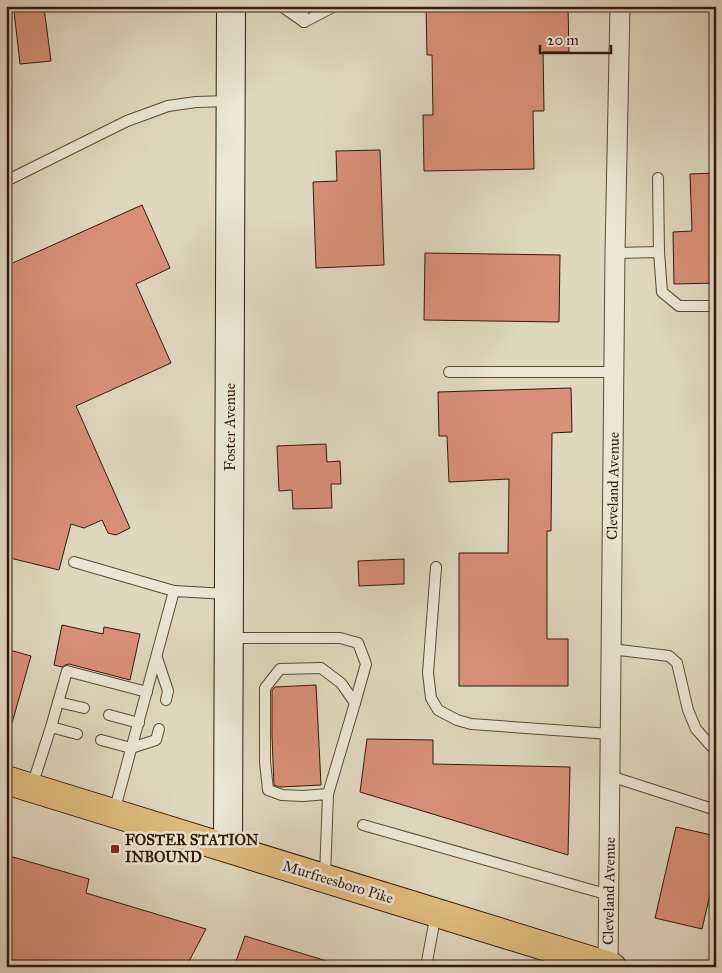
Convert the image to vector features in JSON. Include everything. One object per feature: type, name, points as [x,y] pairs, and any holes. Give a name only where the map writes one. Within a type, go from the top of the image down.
[{"type":"main road","name":"Foster Avenue","points":[[228,847],[231,6]]},
{"type":"main road","name":"Murfreesboro Pike","points":[[19,784],[610,966]]},
{"type":"street","name":"Cleveland Avenue","points":[[610,966],[610,734],[615,253],[620,6]]},
{"type":"lane","points":[[281,6],[304,22]]},
{"type":"lane","points":[[302,6],[304,22]]},
{"type":"lane","points":[[304,22],[334,6]]},
{"type":"lane","points":[[6,181],[127,120],[168,106],[196,102],[231,101]]},
{"type":"lane","points":[[658,178],[659,252],[662,292],[679,306],[716,306]]},
{"type":"lane","points":[[615,253],[659,252]]},
{"type":"lane","points":[[449,372],[614,372]]},
{"type":"lane","points":[[74,562],[174,591],[229,594]]},
{"type":"lane","points":[[436,567],[428,673],[431,698],[438,710],[457,720],[471,724],[610,734]]},
{"type":"lane","points":[[114,813],[174,591]]},
{"type":"lane","points":[[229,638],[340,638],[358,643],[366,664],[328,794],[325,878]]},
{"type":"lane","points":[[611,649],[669,656],[677,663],[688,710],[696,729],[712,746],[716,747]]},
{"type":"lane","points":[[157,658],[168,690],[166,700]]},
{"type":"lane","points":[[328,794],[282,795],[268,790],[265,762],[265,688],[280,669],[321,668],[341,683],[355,703]]},
{"type":"lane","points":[[19,784],[51,727],[67,671],[147,692]]},
{"type":"lane","points":[[58,702],[84,708]]},
{"type":"lane","points":[[108,715],[139,723]]},
{"type":"lane","points":[[51,727],[77,734]]},
{"type":"lane","points":[[101,740],[131,748],[156,740],[159,729]]},
{"type":"lane","points":[[610,776],[716,810]]},
{"type":"lane","points":[[363,825],[609,895]]},
{"type":"lane","points":[[426,967],[436,912]]},
{"type":"lane","points":[[714,967],[716,962]]},
{"type":"building","points":[[426,6],[568,6],[569,52],[543,52],[544,111],[533,111],[534,169],[424,171],[423,115],[433,115],[432,55],[427,55]]},
{"type":"building","points":[[44,8],[51,61],[20,64],[14,11]]},
{"type":"building","points":[[380,150],[384,265],[316,268],[313,182],[337,181],[336,151]]},
{"type":"building","points":[[716,173],[716,283],[674,284],[673,232],[692,231],[690,174]]},
{"type":"building","points":[[142,205],[170,268],[136,284],[171,363],[76,406],[130,528],[116,535],[108,533],[102,520],[84,528],[71,524],[59,570],[6,557],[6,266]]},
{"type":"building","points":[[425,253],[560,255],[559,322],[424,320]]},
{"type":"building","points":[[571,388],[572,432],[552,433],[551,531],[547,531],[547,639],[568,639],[568,686],[459,686],[459,553],[508,553],[509,479],[449,482],[447,436],[439,436],[438,392]]},
{"type":"building","points":[[326,444],[327,462],[340,461],[341,484],[331,484],[332,508],[293,509],[292,490],[279,491],[277,446]]},
{"type":"building","points":[[404,559],[404,584],[359,586],[358,561]]},
{"type":"building","points":[[62,625],[103,634],[104,627],[140,634],[130,680],[69,664],[62,667],[54,665]]},
{"type":"building","points":[[6,649],[31,656],[12,723],[6,722]]},
{"type":"building","points":[[316,685],[321,785],[280,787],[274,785],[272,690],[275,687]]},
{"type":"building","points":[[367,739],[433,740],[433,764],[570,767],[568,855],[360,792]]},
{"type":"building","points":[[676,827],[716,836],[716,869],[702,929],[655,918]]},
{"type":"building","points":[[6,855],[89,879],[86,893],[206,929],[186,967],[6,967]]},
{"type":"building","points":[[245,936],[330,962],[329,967],[234,967]]},
{"type":"place","name":"FOSTER STATION INBOUND","points":[[115,849]]}]
